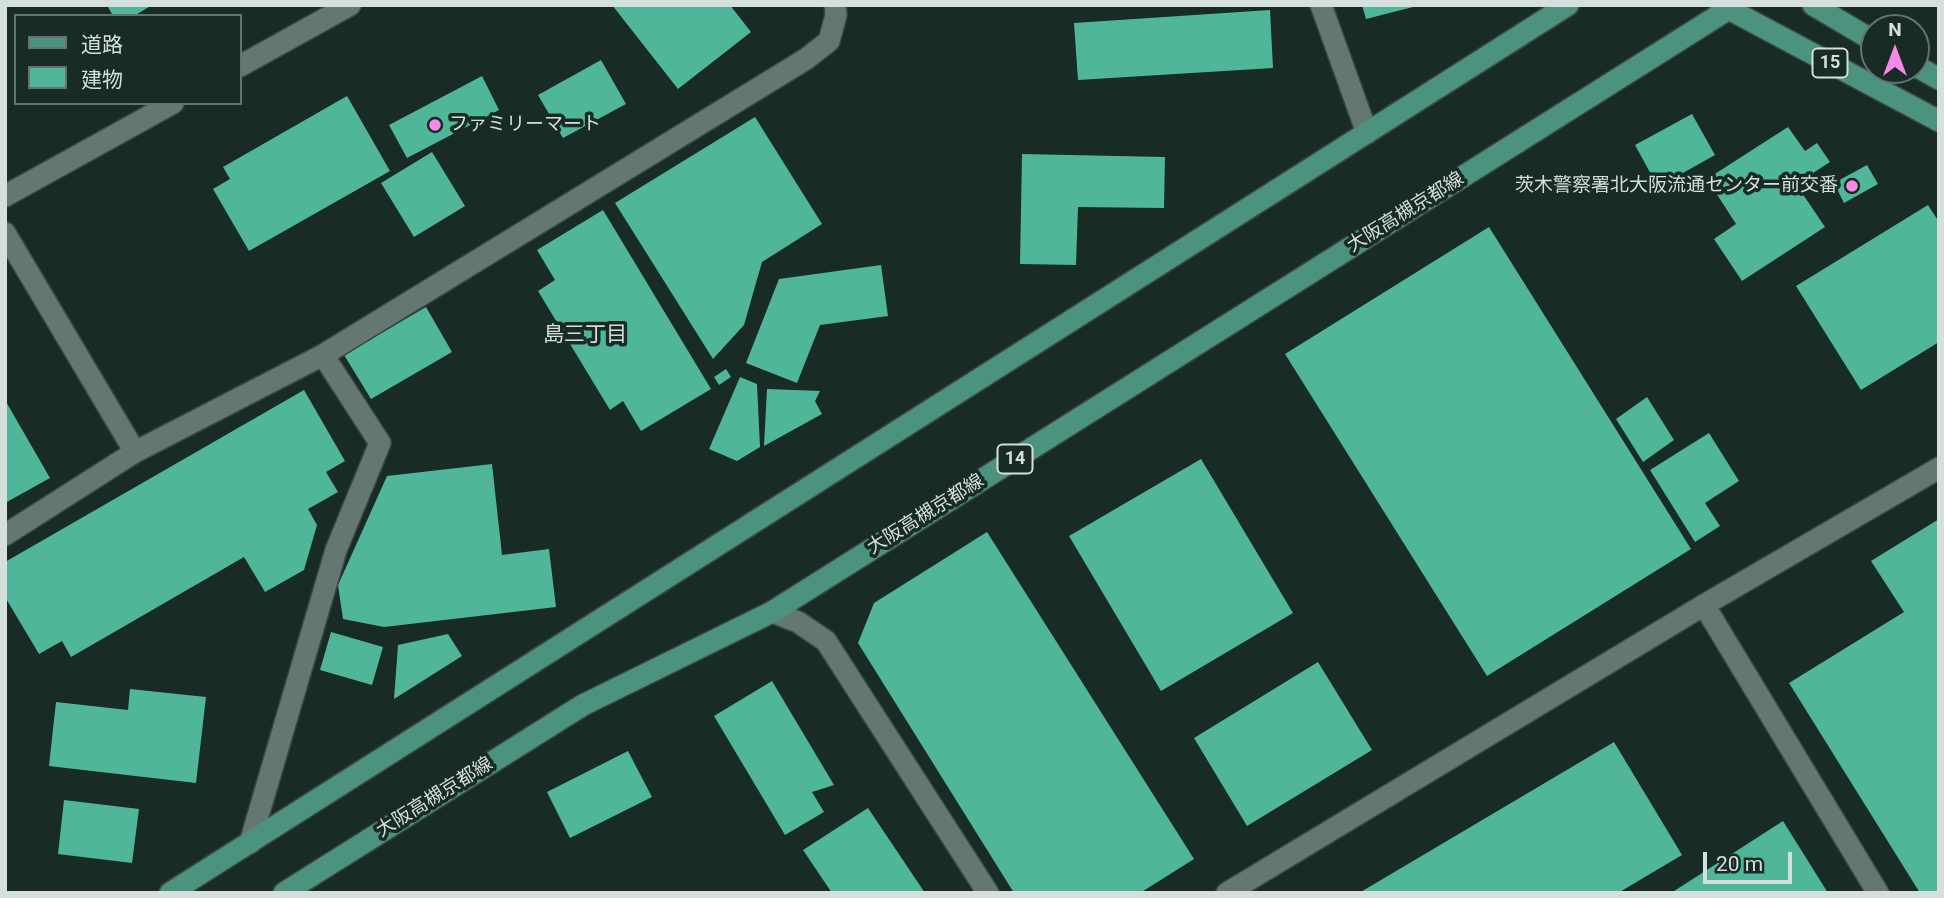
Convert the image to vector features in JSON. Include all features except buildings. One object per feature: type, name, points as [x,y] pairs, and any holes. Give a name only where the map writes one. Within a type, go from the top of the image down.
[{"type":"main road","points":[[170,893],[1568,5]]},
{"type":"main road","name":"15","points":[[1813,5],[1860,33]]},
{"type":"main road","name":"15","points":[[1728,7],[1939,121]]},
{"type":"main road","name":"大阪高槻京都線","points":[[284,893],[583,705],[772,612],[1728,7]]},
{"type":"street","points":[[5,534],[135,452],[323,355],[806,60],[829,41],[836,15],[835,5]]},
{"type":"street","points":[[1321,5],[1367,133]]},
{"type":"street","points":[[242,65],[346,6]]},
{"type":"street","points":[[5,196],[169,105]]},
{"type":"street","points":[[5,233],[135,452]]},
{"type":"street","points":[[250,843],[336,550],[380,443],[323,355]]},
{"type":"street","points":[[1227,893],[1704,605],[1939,468]]},
{"type":"street","points":[[1704,605],[1878,893]]},
{"type":"street","points":[[772,612],[799,622],[825,641],[988,893]]},
{"type":"place","name":"ファミリーマート","points":[[435,125]]},
{"type":"place","name":"茨木警察署北大阪流通センター前交番","points":[[1852,186]]},
{"type":"district","name":"島三丁目","points":[[585,336]]}]
